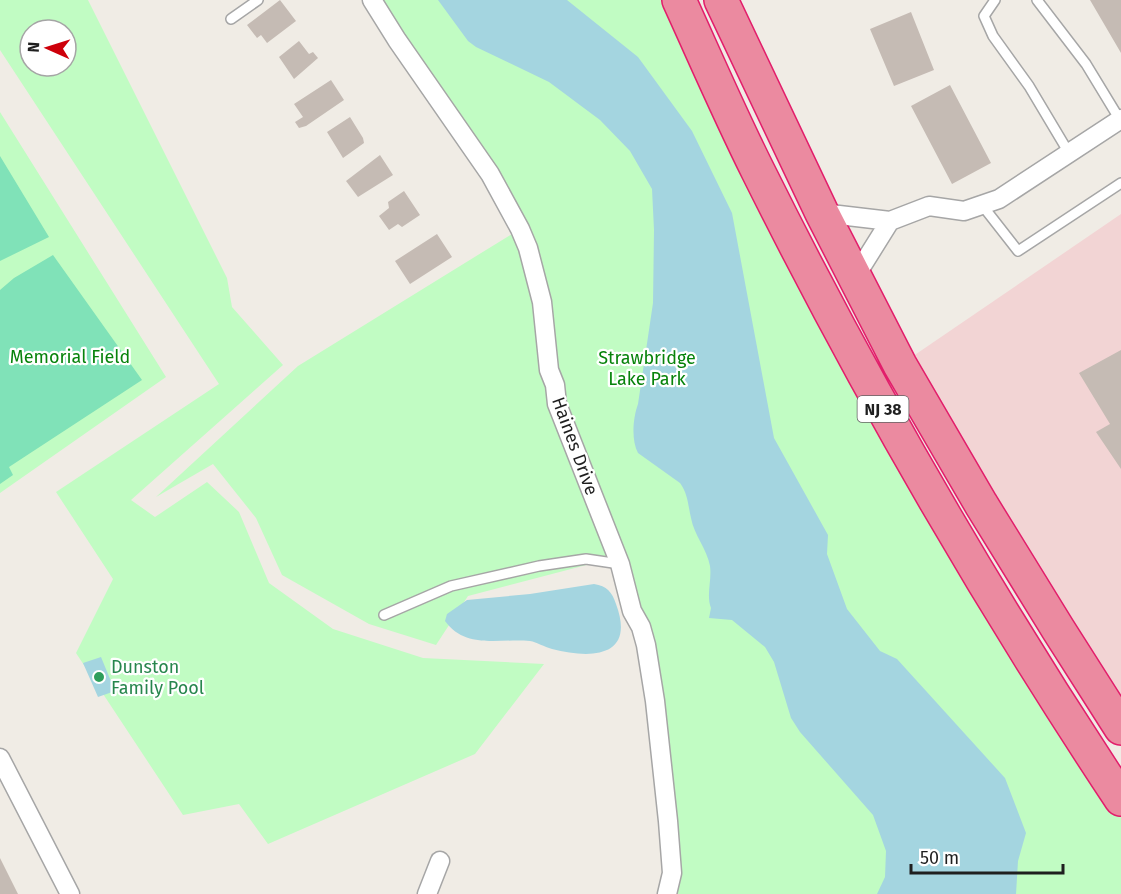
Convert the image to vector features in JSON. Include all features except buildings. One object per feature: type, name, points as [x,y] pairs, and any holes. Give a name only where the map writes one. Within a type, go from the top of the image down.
[{"type":"highway","name":"NJ 38","points":[[679,0],[757,169],[858,364],[931,494],[1009,624],[1121,799]]},
{"type":"highway","name":"NJ 38","points":[[721,0],[822,213],[900,365],[1058,629],[1121,728]]},
{"type":"street","name":"Haines Drive","points":[[372,0],[490,174],[528,248],[542,302],[549,370],[555,385],[557,404],[622,569],[632,610],[641,627],[646,645],[655,701],[671,856],[672,873],[667,894]]},
{"type":"street","points":[[822,213],[890,221],[929,206],[964,211],[999,199],[1120,119]]},
{"type":"street","points":[[855,277],[890,221]]},
{"type":"street","points":[[0,758],[70,894]]},
{"type":"street","points":[[427,894],[440,861]]},
{"type":"lane","points":[[231,19],[258,0]]},
{"type":"lane","points":[[995,0],[984,16],[993,36],[1029,86],[1069,153]]},
{"type":"lane","points":[[1037,0],[1086,64],[1120,119]]},
{"type":"lane","points":[[982,205],[1018,251],[1121,183]]},
{"type":"lane","points":[[384,615],[451,586],[539,566],[586,559],[622,569]]},
{"type":"shaded area","points":[[1121,214],[1121,728],[900,365]]},
{"type":"green space","points":[[0,0],[88,0],[227,278],[232,307],[283,365],[131,500],[155,517],[207,482],[239,512],[269,583],[333,629],[423,658],[544,664],[475,754],[268,844],[239,804],[183,815],[76,653],[113,579],[56,492],[219,384],[18,78],[78,78],[78,18],[18,18],[18,77],[0,50]]},
{"type":"green space","name":"Strawbridge Lake Park","points":[[372,0],[679,0],[757,169],[1121,799],[1121,894],[665,894],[646,645],[617,557],[468,596],[436,645],[369,624],[282,575],[256,518],[213,464],[156,497],[298,366],[520,229]]},
{"type":"green space","name":"Memorial Field","points":[[0,112],[166,377],[0,493]]},
{"type":"green space","points":[[0,156],[49,237],[0,261]]},
{"type":"green space","points":[[53,255],[142,380],[9,467],[13,475],[0,484],[0,290],[14,278]]},
{"type":"water","points":[[438,0],[567,0],[638,57],[692,131],[732,213],[774,438],[828,535],[827,554],[847,609],[880,651],[897,659],[1005,778],[1026,833],[1018,861],[1016,894],[877,894],[885,877],[886,851],[873,815],[800,732],[791,718],[774,662],[765,647],[732,620],[709,618],[711,608],[710,566],[693,524],[685,491],[680,483],[638,453],[636,448],[634,422],[653,303],[652,189],[630,151],[600,120],[549,82],[476,47],[468,41]]},
{"type":"water","points":[[594,584],[606,588],[611,593],[621,622],[620,635],[615,645],[595,653],[567,652],[530,641],[473,639],[453,630],[445,621],[447,614],[467,600],[530,594]]},
{"type":"water","name":"Dunston Family Pool","points":[[101,657],[115,691],[98,697],[83,663]]},
{"type":"place","name":"Dunston Family Pool","points":[[99,677]]}]
